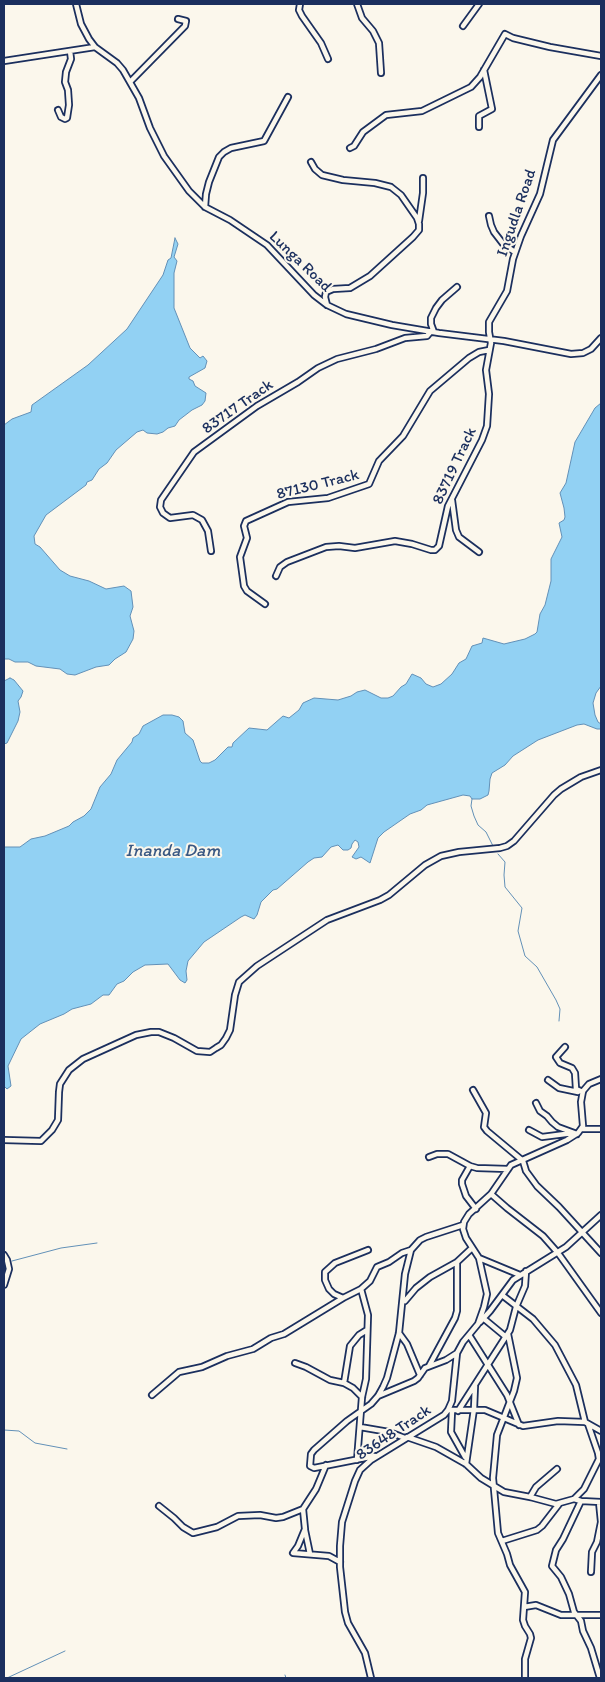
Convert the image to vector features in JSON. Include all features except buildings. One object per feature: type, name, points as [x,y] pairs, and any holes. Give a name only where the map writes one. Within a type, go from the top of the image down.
[{"type":"street","name":"Lunga Road","points":[[76,4],[81,24],[95,47],[117,63],[130,82],[164,156],[189,191],[205,207],[262,240],[314,295],[327,305],[340,312],[362,318],[432,332],[490,339],[576,354],[591,349],[601,338]]},
{"type":"street","points":[[300,4],[299,10],[302,16],[328,59]]},
{"type":"street","points":[[357,4],[362,18],[379,42],[382,73]]},
{"type":"street","points":[[463,26],[479,4]]},
{"type":"street","points":[[130,82],[186,26],[186,21],[178,19]]},
{"type":"street","points":[[350,148],[354,146],[363,132],[386,115],[394,113],[407,114],[428,108],[467,90],[476,83],[505,34],[513,38],[550,47],[601,56]]},
{"type":"street","points":[[4,61],[95,47]]},
{"type":"street","points":[[58,110],[61,117],[67,118],[69,105],[68,90],[65,82],[66,72],[71,59],[70,51]]},
{"type":"street","points":[[479,127],[480,116],[492,109],[485,84],[484,70]]},
{"type":"street","name":"Ingudla Road","points":[[490,339],[489,322],[507,292],[515,252],[542,188],[553,140],[601,77]]},
{"type":"street","points":[[205,207],[206,194],[219,157],[224,152],[239,145],[264,141],[288,97]]},
{"type":"street","points":[[311,162],[322,175],[391,187],[401,195],[419,221]]},
{"type":"street","points":[[327,305],[326,292],[354,286],[370,276],[419,230],[423,178]]},
{"type":"street","points":[[489,216],[490,225],[497,237],[504,245],[515,252]]},
{"type":"street","points":[[432,332],[432,318],[436,308],[442,300],[457,288]]},
{"type":"street","name":"83717 Track","points":[[210,551],[208,531],[202,520],[193,515],[170,518],[160,506],[161,500],[194,452],[230,428],[257,406],[318,368],[337,359],[376,349],[405,338],[427,336],[432,332]]},
{"type":"street","name":"83719 Track","points":[[276,576],[280,567],[287,562],[326,547],[355,548],[395,541],[435,550],[439,546],[448,506],[482,440],[487,426],[490,394],[486,370],[490,339]]},
{"type":"street","name":"87130 Track","points":[[265,604],[247,591],[244,586],[240,557],[247,538],[244,526],[246,521],[288,502],[328,498],[369,484],[379,461],[403,436],[430,391],[469,358],[479,352],[489,350]]},
{"type":"street","points":[[452,499],[456,530],[459,537],[479,552]]},
{"type":"street","points":[[4,1140],[41,1141],[52,1130],[58,1120],[60,1084],[69,1070],[83,1059],[136,1035],[159,1032],[197,1051],[210,1052],[222,1045],[230,1030],[235,994],[239,982],[258,966],[327,920],[389,895],[425,865],[441,856],[459,852],[492,850],[507,846],[514,841],[561,789],[581,777],[601,770]]},
{"type":"street","points":[[565,1047],[556,1058],[560,1063],[572,1068],[576,1089],[582,1093]]},
{"type":"street","points":[[582,1129],[582,1093],[589,1084],[601,1078]]},
{"type":"street","points":[[548,1080],[559,1088],[582,1093]]},
{"type":"street","points":[[473,1090],[486,1113],[484,1127],[487,1131],[523,1160],[526,1171],[537,1186],[601,1253]]},
{"type":"street","points":[[536,1103],[540,1111],[548,1116],[558,1127],[577,1134]]},
{"type":"street","points":[[378,1396],[386,1378],[399,1333],[405,1274],[411,1250],[420,1240],[426,1237],[463,1225],[466,1218],[491,1194],[511,1165],[567,1140],[582,1129],[601,1129]]},
{"type":"street","points":[[529,1130],[542,1137],[577,1134]]},
{"type":"street","points":[[429,1157],[437,1154],[448,1154],[470,1166],[483,1169],[508,1169]]},
{"type":"street","points":[[470,1166],[462,1180],[462,1184],[466,1196],[476,1209]]},
{"type":"street","points":[[491,1194],[542,1236],[558,1253],[601,1313]]},
{"type":"street","points":[[478,1324],[508,1286],[520,1275],[558,1253],[583,1233],[601,1215]]},
{"type":"street","name":"83648 Track","points":[[371,1678],[365,1653],[359,1639],[351,1629],[346,1612],[340,1562],[342,1522],[360,1470],[378,1456],[450,1411],[457,1353],[478,1324],[487,1294],[479,1258],[465,1234],[463,1225]]},
{"type":"street","points":[[402,1307],[406,1298],[416,1288],[430,1277],[457,1262],[472,1248]]},
{"type":"street","points":[[343,1298],[334,1294],[329,1289],[325,1280],[325,1272],[335,1263],[368,1250]]},
{"type":"street","points":[[152,1395],[178,1372],[202,1367],[227,1356],[253,1349],[271,1338],[284,1334],[361,1289],[370,1281],[377,1266],[411,1250]]},
{"type":"street","points":[[4,1255],[9,1269],[4,1285]]},
{"type":"street","points":[[479,1258],[520,1275]]},
{"type":"street","points":[[429,1366],[457,1311],[457,1262]]},
{"type":"street","points":[[458,1411],[507,1335],[516,1307],[526,1286],[526,1271]]},
{"type":"street","points":[[357,1460],[362,1397],[366,1379],[368,1314],[361,1289]]},
{"type":"street","points":[[502,1295],[533,1319],[556,1346],[576,1385],[586,1423],[598,1453],[598,1459],[584,1489],[574,1499],[559,1504],[537,1530],[502,1541]]},
{"type":"street","points":[[483,1318],[507,1335],[517,1378],[497,1435],[493,1478],[498,1533],[510,1565],[525,1592],[524,1626],[531,1638],[525,1659],[525,1678]]},
{"type":"street","points":[[344,1383],[350,1346],[359,1335],[367,1330]]},
{"type":"street","points":[[399,1333],[407,1344],[420,1375]]},
{"type":"street","points":[[469,1335],[510,1401],[519,1425]]},
{"type":"street","points":[[378,1456],[310,1467],[312,1452],[378,1396],[414,1381],[425,1368],[446,1360],[457,1353]]},
{"type":"street","points":[[295,1362],[330,1380],[344,1383],[353,1388],[362,1397]]},
{"type":"street","points":[[466,1464],[474,1409],[475,1385]]},
{"type":"street","points":[[466,1458],[451,1432],[450,1411],[485,1410],[519,1425],[537,1425],[558,1421],[586,1423],[601,1431]]},
{"type":"street","points":[[360,1427],[389,1432],[436,1447],[466,1464],[504,1492],[559,1504]]},
{"type":"street","points":[[159,1506],[186,1530],[194,1534],[217,1527],[238,1516],[263,1515],[280,1518],[303,1509],[316,1489],[326,1465]]},
{"type":"street","points":[[530,1497],[536,1487],[558,1469]]},
{"type":"street","points":[[574,1499],[600,1502],[601,1522],[597,1542],[592,1552],[591,1572]]},
{"type":"street","points":[[581,1501],[556,1550],[552,1566],[561,1577],[569,1594],[574,1612],[578,1615],[591,1648],[600,1678]]},
{"type":"street","points":[[303,1509],[310,1554]]},
{"type":"street","points":[[305,1529],[298,1546],[293,1552],[329,1556],[340,1562]]},
{"type":"street","points":[[329,1556],[340,1546]]},
{"type":"street","points":[[524,1607],[536,1605],[559,1614],[601,1615]]},
{"type":"water","points":[[175,238],[178,244],[174,257],[177,261],[174,273],[174,308],[190,348],[200,358],[203,356],[207,361],[205,368],[189,377],[195,386],[206,393],[205,401],[179,420],[175,426],[163,432],[157,434],[147,433],[143,430],[137,432],[116,450],[92,480],[46,515],[34,536],[35,544],[40,547],[60,570],[70,576],[89,581],[106,589],[124,586],[131,591],[133,607],[130,616],[134,631],[133,639],[126,652],[109,665],[96,667],[75,675],[67,674],[60,669],[4,659],[4,425],[12,419],[31,412],[32,405],[88,365],[127,329],[163,275],[168,260],[171,258]]},
{"type":"water","name":"Inanda Dam","points":[[601,403],[601,686],[596,693],[593,703],[595,715],[601,724],[601,729],[584,724],[577,725],[538,740],[513,756],[505,765],[492,773],[488,795],[480,799],[472,799],[470,796],[463,795],[427,805],[421,810],[410,814],[378,838],[370,863],[361,857],[356,859],[352,857],[359,847],[358,842],[355,840],[348,850],[343,850],[338,845],[331,847],[322,857],[314,858],[308,862],[277,889],[273,890],[261,902],[254,919],[245,915],[204,942],[188,961],[187,980],[185,983],[180,980],[168,964],[145,965],[117,984],[109,995],[103,995],[91,1004],[72,1009],[40,1024],[21,1039],[8,1066],[11,1086],[7,1089],[4,1086],[4,847],[20,847],[31,839],[45,836],[69,826],[84,816],[91,809],[100,787],[111,774],[117,760],[132,742],[133,738],[139,734],[143,726],[163,715],[179,717],[183,721],[185,733],[193,740],[200,761],[202,763],[209,763],[215,760],[228,747],[232,747],[233,743],[249,728],[267,730],[283,716],[289,718],[299,710],[303,703],[314,698],[338,700],[365,690],[381,698],[388,698],[406,684],[412,674],[433,687],[441,684],[452,674],[459,663],[466,659],[472,646],[482,643],[483,638],[504,644],[525,639],[535,634],[551,581],[551,559],[562,537],[559,523],[565,517],[560,493],[566,483],[575,442],[595,408]]},
{"type":"water","points":[[10,678],[23,691],[18,701],[20,712],[18,721],[7,743],[4,744],[4,681]]},
{"type":"waterway","points":[[472,799],[471,806],[478,825],[486,832],[493,846]]},
{"type":"waterway","points":[[498,854],[505,862],[505,887],[522,908],[518,931],[525,956],[537,967],[556,1000],[560,1009],[559,1021]]},
{"type":"waterway","points":[[12,1261],[61,1248],[97,1243]]},
{"type":"waterway","points":[[4,1430],[19,1431],[35,1443],[67,1449]]},
{"type":"waterway","points":[[7,1678],[65,1651]]}]
